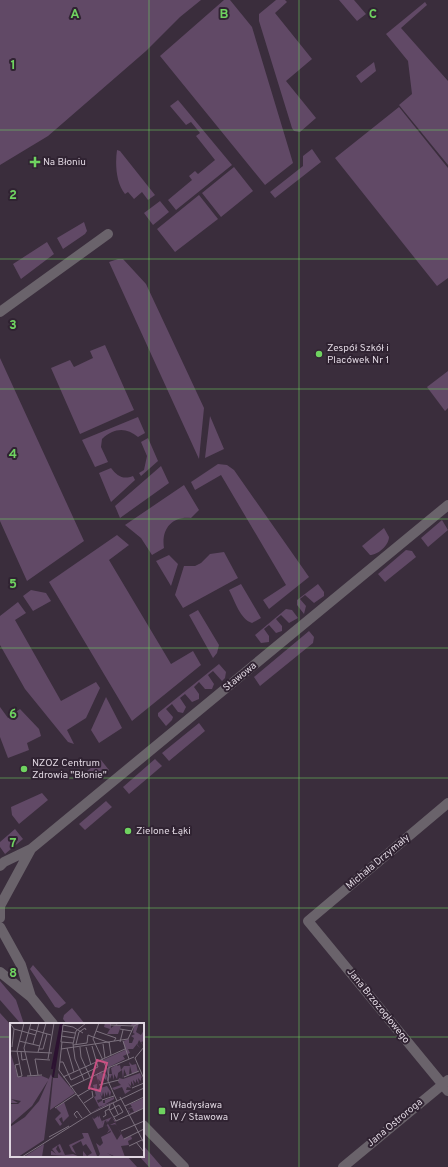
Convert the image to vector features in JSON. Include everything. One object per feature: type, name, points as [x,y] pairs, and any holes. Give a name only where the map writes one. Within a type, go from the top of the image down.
[{"type":"street","points":[[0,312],[108,234]]},
{"type":"street","name":"Stawowa","points":[[0,866],[4,862],[31,849],[448,505]]},
{"type":"street","name":"Michała Drzymały","points":[[308,921],[448,802]]},
{"type":"street","name":"Stawowa","points":[[0,906],[31,849]]},
{"type":"street","points":[[0,906],[0,918]]},
{"type":"street","name":"Jana Brzozogłowego","points":[[308,921],[446,1085]]},
{"type":"street","points":[[0,927],[20,965],[31,997]]},
{"type":"street","points":[[0,972],[31,997],[52,1023]]},
{"type":"street","name":"Jana Ostroroga","points":[[343,1167],[446,1085]]},
{"type":"street","points":[[144,1126],[184,1167]]},
{"type":"shaded area","points":[[0,0],[201,0],[180,17],[146,51],[48,136],[0,165]]},
{"type":"shaded area","points":[[224,0],[230,0],[252,27],[293,163],[265,185],[160,56]]},
{"type":"shaded area","points":[[276,0],[285,0],[287,2],[275,13],[312,59],[286,81],[316,118],[300,132],[294,131],[292,128],[259,21],[259,14]]},
{"type":"shaded area","points":[[339,0],[354,0],[366,14],[357,21]]},
{"type":"shaded area","points":[[425,2],[427,5],[401,28],[448,81],[448,165],[399,105],[412,94],[408,61],[386,34]]},
{"type":"shaded area","points":[[374,62],[376,71],[361,83],[356,76]]},
{"type":"shaded area","points":[[178,100],[232,165],[176,210],[168,200],[192,180],[189,176],[195,171],[198,174],[215,160],[196,136],[200,133],[191,122],[186,125],[170,106]]},
{"type":"shaded area","points":[[399,107],[448,168],[448,278],[437,286],[335,158]]},
{"type":"shaded area","points":[[312,149],[321,162],[275,198],[270,192],[303,166],[303,156]]},
{"type":"shaded area","points":[[117,150],[120,151],[155,195],[148,200],[142,192],[134,199],[128,192],[125,194],[118,179],[116,161]]},
{"type":"shaded area","points":[[234,167],[253,191],[221,217],[202,193]]},
{"type":"shaded area","points":[[199,195],[218,219],[175,252],[157,229]]},
{"type":"shaded area","points":[[160,201],[169,212],[153,225],[144,213]]},
{"type":"shaded area","points":[[84,222],[87,231],[85,234],[63,249],[57,238]]},
{"type":"shaded area","points":[[47,242],[54,254],[21,279],[13,264]]},
{"type":"shaded area","points":[[123,259],[146,284],[204,408],[199,459],[109,262]]},
{"type":"shaded area","points":[[105,345],[134,410],[80,434],[51,368],[70,360],[74,367],[93,358],[90,351]]},
{"type":"shaded area","points":[[0,358],[84,541],[27,581],[0,521]]},
{"type":"shaded area","points":[[448,371],[448,408],[445,411],[427,387]]},
{"type":"shaded area","points":[[210,416],[224,449],[205,458]]},
{"type":"shaded area","points":[[138,417],[145,433],[138,437],[124,430],[120,430],[106,435],[102,439],[101,447],[108,462],[95,467],[82,440]]},
{"type":"shaded area","points":[[148,438],[158,461],[141,476],[139,473],[144,470],[147,456],[141,442]]},
{"type":"shaded area","points":[[218,464],[227,465],[234,470],[309,577],[269,609],[263,600],[286,585],[221,475],[195,490],[191,482]]},
{"type":"shaded area","points":[[161,466],[169,483],[120,518],[115,506]]},
{"type":"shaded area","points":[[111,468],[120,476],[126,478],[133,476],[135,480],[111,502],[99,473]]},
{"type":"shaded area","points":[[184,485],[199,510],[191,518],[178,519],[169,525],[164,535],[164,548],[152,555],[141,538],[125,525]]},
{"type":"shaded area","points":[[442,520],[448,530],[428,547],[421,538]]},
{"type":"shaded area","points":[[384,528],[389,540],[380,551],[370,555],[362,546]]},
{"type":"shaded area","points":[[117,535],[129,545],[109,560],[171,664],[193,651],[201,665],[132,721],[49,582]]},
{"type":"shaded area","points":[[406,550],[412,551],[416,557],[385,582],[378,574]]},
{"type":"shaded area","points":[[224,552],[238,578],[183,608],[175,595],[184,566],[195,566],[201,563],[210,554]]},
{"type":"shaded area","points":[[169,555],[178,564],[171,586],[156,561]]},
{"type":"shaded area","points":[[241,584],[261,618],[252,623],[241,614],[229,590]]},
{"type":"shaded area","points":[[318,584],[324,592],[324,596],[314,603],[305,595],[300,599],[306,606],[304,614],[297,605],[297,600]]},
{"type":"shaded area","points":[[31,590],[46,593],[51,601],[33,611],[23,596]]},
{"type":"shaded area","points":[[18,602],[26,613],[15,620],[61,701],[96,682],[100,688],[86,718],[67,730],[74,744],[68,742],[25,689],[0,645],[0,616]]},
{"type":"shaded area","points":[[286,609],[292,610],[298,618],[289,623],[281,615],[276,619],[282,626],[282,631],[276,633],[269,625],[264,629],[269,636],[269,642],[261,643],[255,635]]},
{"type":"shaded area","points":[[198,610],[219,645],[217,653],[213,658],[189,615]]},
{"type":"shaded area","points":[[309,631],[314,637],[313,643],[260,686],[254,677]]},
{"type":"shaded area","points":[[219,664],[226,672],[225,678],[222,681],[213,671],[208,675],[214,684],[212,689],[205,689],[199,682],[194,687],[199,694],[199,699],[192,702],[185,694],[180,698],[186,707],[183,713],[178,712],[172,704],[166,709],[173,717],[166,726],[158,716],[158,713]]},
{"type":"shaded area","points":[[106,697],[122,728],[99,743],[91,730]]},
{"type":"shaded area","points":[[0,707],[8,718],[20,709],[39,729],[41,736],[27,743],[29,750],[8,758],[0,737]]},
{"type":"shaded area","points":[[199,723],[205,731],[169,761],[162,753]]},
{"type":"shaded area","points":[[155,759],[162,766],[129,794],[123,787]]},
{"type":"shaded area","points":[[101,760],[109,770],[97,779],[92,780],[87,771]]},
{"type":"shaded area","points":[[42,793],[48,800],[19,824],[12,815],[11,807]]},
{"type":"shaded area","points":[[106,801],[112,807],[85,830],[79,824]]},
{"type":"shaded area","points":[[15,829],[23,839],[5,854],[0,847],[0,842]]},
{"type":"shaded area","points":[[33,965],[66,1003],[59,1008],[55,1007],[30,969]]},
{"type":"shaded area","points":[[0,981],[16,1000],[24,1023],[20,1023],[0,1000]]},
{"type":"shaded area","points":[[72,1008],[84,1023],[66,1023],[63,1019],[64,1015]]},
{"type":"shaded area","points":[[0,1013],[10,1024],[10,1157],[128,1157],[137,1167],[0,1167]]},
{"type":"shaded area","points":[[144,1146],[162,1167],[149,1167],[140,1157],[144,1157]]},
{"type":"place","name":"Na Błoniu","points":[[35,162]]},
{"type":"place","name":"Zespół Szkół i Placówek Nr 1","points":[[319,354]]},
{"type":"place","name":"NZOZ Centrum Zdrowia \"Błonie\"","points":[[24,769]]},
{"type":"place","name":"Zielone Łąki","points":[[128,831]]},
{"type":"place","name":"Władysława IV / Stawowa","points":[[162,1111]]}]
